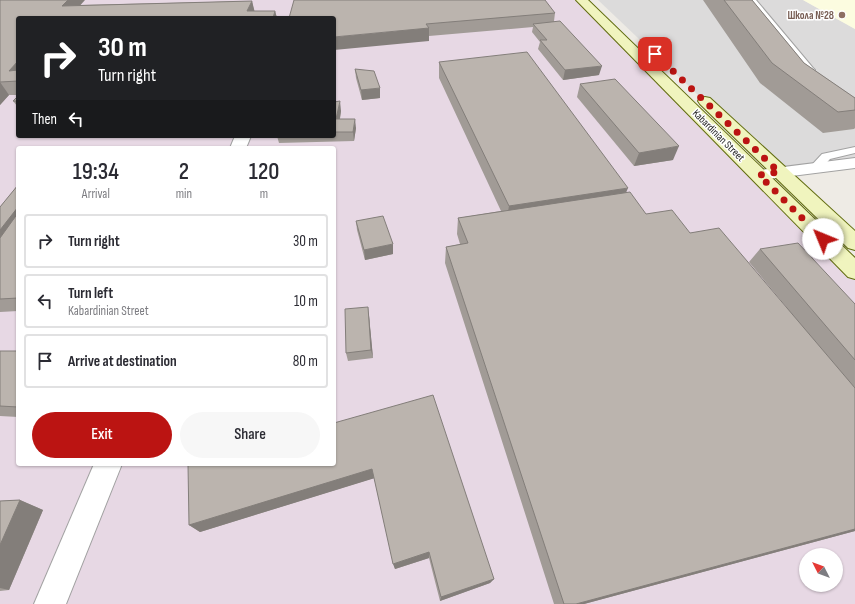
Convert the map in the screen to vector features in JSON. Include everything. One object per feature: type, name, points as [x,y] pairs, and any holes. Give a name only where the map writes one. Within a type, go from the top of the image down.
[{"type":"main road","name":"Kabardinian Street","points":[[582,0],[855,271]]},
{"type":"main road","points":[[598,0],[666,64]]},
{"type":"main road","name":"Kabardinian Street","points":[[694,91],[855,244]]},
{"type":"street","points":[[759,175],[855,164]]},
{"type":"street","points":[[50,604],[107,466]]},
{"type":"lane","points":[[752,0],[816,78]]},
{"type":"lane","points":[[815,168],[826,156],[855,150]]},
{"type":"shaded area","points":[[0,0],[582,0],[855,271],[855,604],[0,604]]},
{"type":"shaded area","points":[[598,0],[803,0],[855,29],[855,163],[779,172]]},
{"type":"shaded area","name":"Школа №28","points":[[803,0],[855,0],[855,29]]},
{"type":"building","points":[[0,0],[68,0],[62,6],[252,1],[247,11],[275,11],[274,16],[16,16],[16,63],[9,71],[16,70],[16,81],[0,82]]},
{"type":"building","points":[[294,0],[545,0],[555,13],[426,24],[429,28],[336,37],[336,16],[290,16]]},
{"type":"building","points":[[724,0],[752,0],[804,63],[855,98],[855,110],[838,112],[772,63]]},
{"type":"building","points":[[560,21],[602,66],[565,70],[540,40],[547,40],[533,24]]},
{"type":"building","points":[[527,52],[628,188],[509,206],[439,62]]},
{"type":"building","points":[[355,69],[374,71],[380,88],[361,90]]},
{"type":"building","points":[[615,79],[679,146],[639,153],[580,84]]},
{"type":"building","points":[[340,101],[336,119],[336,102]]},
{"type":"building","points":[[336,119],[355,119],[353,132],[336,132]]},
{"type":"building","points":[[16,187],[16,210],[0,230],[0,207]]},
{"type":"building","points":[[630,192],[646,214],[672,210],[690,233],[719,228],[855,388],[855,529],[576,604],[564,604],[446,247],[468,243],[458,218]]},
{"type":"building","points":[[16,216],[16,298],[0,299],[0,238]]},
{"type":"building","points":[[383,216],[393,244],[364,250],[356,221]]},
{"type":"building","points":[[798,243],[855,304],[855,360],[760,249]]},
{"type":"building","points":[[368,307],[371,350],[346,353],[345,309]]},
{"type":"building","points":[[0,351],[16,351],[16,407],[0,406]]},
{"type":"building","points":[[433,395],[494,579],[441,597],[429,552],[393,564],[372,469],[189,525],[188,466],[336,466],[336,422]]},
{"type":"building","points":[[20,500],[0,545],[0,501]]},
{"type":"place","name":"Школа №28","points":[[842,15]]},
{"type":"route","points":[[655,54],[779,172],[759,175],[823,239]]}]
